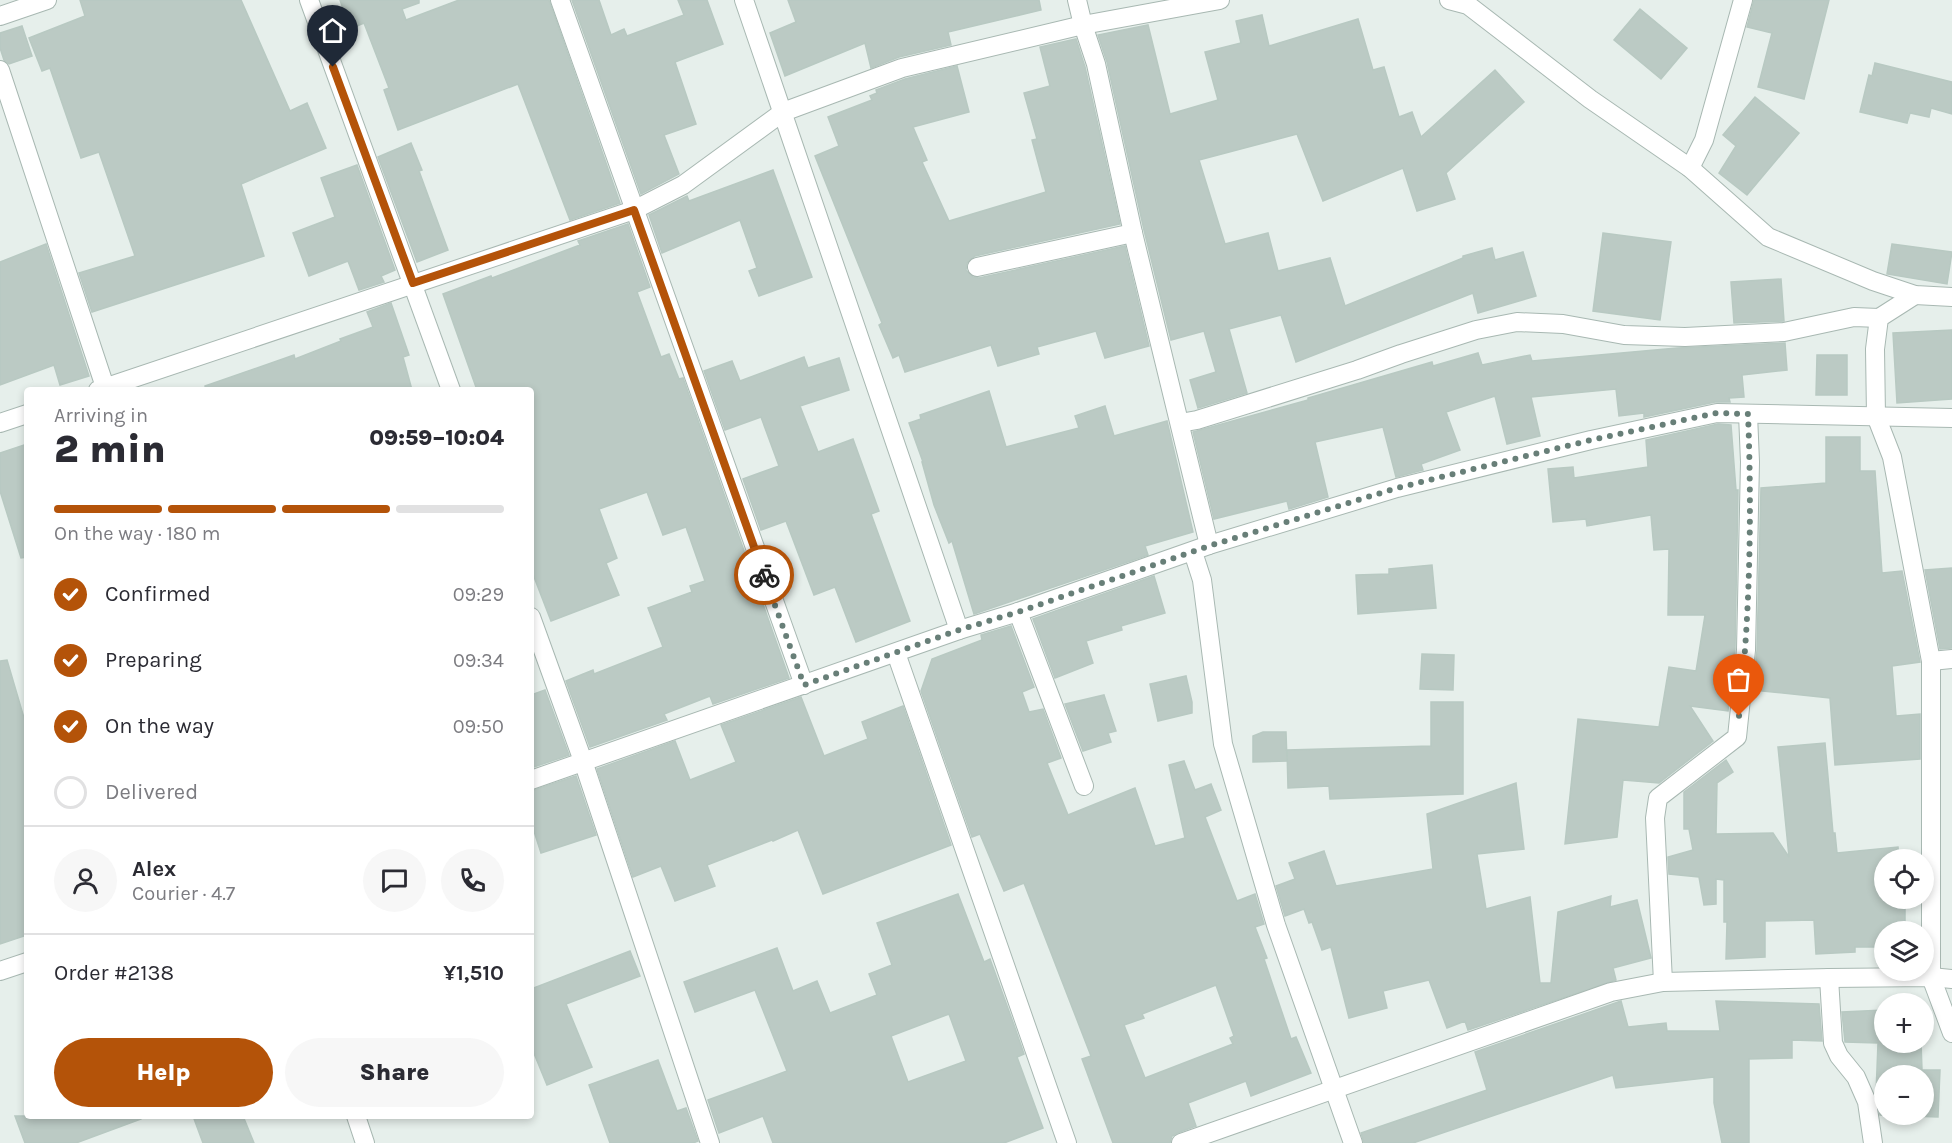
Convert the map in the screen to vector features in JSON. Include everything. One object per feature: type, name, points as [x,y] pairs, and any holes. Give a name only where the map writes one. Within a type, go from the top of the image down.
[{"type":"street","points":[[0,16],[47,0]]},
{"type":"street","points":[[309,0],[450,387]]},
{"type":"street","points":[[560,0],[804,685]]},
{"type":"street","points":[[744,0],[959,630]]},
{"type":"street","points":[[1077,0],[1096,64],[1133,233],[1180,423],[1201,549],[1202,580],[1222,744],[1276,925],[1353,1143]]},
{"type":"street","points":[[109,387],[634,210],[683,185],[783,112],[902,68],[1083,25],[1220,0]]},
{"type":"street","points":[[1449,0],[1468,5],[1590,99],[1690,168],[1768,237],[1873,281],[1915,295],[1952,297]]},
{"type":"street","points":[[1690,168],[1704,140],[1743,0]]},
{"type":"street","points":[[0,70],[102,387]]},
{"type":"street","points":[[977,267],[1133,233]]},
{"type":"street","points":[[1180,423],[1197,420],[1357,370],[1476,330],[1517,322],[1563,324],[1624,335],[1685,337],[1784,332],[1854,317],[1879,318],[1915,295]]},
{"type":"street","points":[[1879,318],[1875,349],[1876,416],[1892,457],[1931,661],[1931,921]]},
{"type":"street","points":[[534,779],[959,630],[1201,549],[1397,488],[1591,440],[1717,413],[1952,418]]},
{"type":"street","points":[[1662,982],[1655,818],[1658,798],[1737,737],[1746,650],[1750,462],[1748,414]]},
{"type":"street","points":[[0,423],[24,415]]},
{"type":"street","points":[[1018,612],[1084,786]]},
{"type":"street","points":[[534,625],[583,761],[710,1143]]},
{"type":"street","points":[[896,653],[1067,1143]]},
{"type":"street","points":[[1931,661],[1952,659]]},
{"type":"street","points":[[0,971],[24,963]]},
{"type":"street","points":[[1934,977],[1952,979]]},
{"type":"street","points":[[1829,978],[1833,1042],[1839,1056],[1856,1077],[1867,1102],[1874,1143]]},
{"type":"street","points":[[1181,1143],[1611,992],[1662,982],[1874,978]]},
{"type":"street","points":[[1932,981],[1952,1033]]},
{"type":"street","points":[[357,1119],[365,1143]]},
{"type":"building","points":[[80,0],[241,0],[290,111],[307,103],[326,148],[241,184],[264,256],[92,312],[79,273],[135,256],[99,152],[81,158],[50,68],[42,71],[29,38],[85,16]]},
{"type":"building","points":[[340,0],[419,0],[419,3],[402,9],[406,20],[459,0],[549,0],[620,203],[570,220],[518,84],[398,130],[384,90],[389,88],[364,23],[350,29]]},
{"type":"building","points":[[572,0],[599,0],[611,35],[624,29],[627,36],[684,15],[678,0],[707,0],[723,44],[675,62],[696,124],[664,135],[679,174],[641,194]]},
{"type":"building","points":[[788,0],[1039,0],[1041,10],[948,32],[951,45],[899,57],[871,68],[865,43],[785,76],[770,33],[796,22]]},
{"type":"building","points":[[1754,0],[1829,0],[1804,99],[1758,87],[1772,33],[1747,27]]},
{"type":"building","points":[[1640,9],[1687,48],[1661,79],[1614,40]]},
{"type":"building","points":[[1262,15],[1269,46],[1358,19],[1373,70],[1384,67],[1399,117],[1412,112],[1421,137],[1495,70],[1524,102],[1446,173],[1455,199],[1417,211],[1403,168],[1323,201],[1297,134],[1199,160],[1225,244],[1268,233],[1278,271],[1330,258],[1345,306],[1463,258],[1463,256],[1492,248],[1495,260],[1523,252],[1536,296],[1478,313],[1473,293],[1296,362],[1281,315],[1229,329],[1247,393],[1198,408],[1190,380],[1216,372],[1204,331],[1171,340],[1107,62],[1098,35],[1148,25],[1170,114],[1218,100],[1205,52],[1241,43],[1236,21]]},
{"type":"building","points":[[22,26],[32,56],[9,64],[4,60],[0,48],[0,33]]},
{"type":"building","points":[[1076,39],[1085,67],[1120,224],[975,256],[967,263],[966,270],[973,277],[979,278],[1125,246],[1149,346],[1105,358],[1096,331],[1037,347],[1039,354],[998,366],[991,345],[905,372],[899,355],[893,358],[879,325],[882,323],[815,156],[839,146],[828,117],[872,100],[870,96],[877,93],[876,90],[905,79],[957,66],[969,112],[913,127],[927,160],[922,162],[949,221],[1046,192],[1032,140],[1037,139],[1024,93],[1050,86],[1040,47]]},
{"type":"building","points":[[1875,63],[1952,82],[1952,114],[1931,108],[1929,117],[1910,113],[1907,123],[1860,112],[1869,75],[1872,76]]},
{"type":"building","points":[[1755,97],[1799,133],[1747,195],[1719,173],[1736,146],[1723,135]]},
{"type":"building","points":[[411,143],[448,250],[417,262],[378,157]]},
{"type":"building","points":[[357,165],[395,270],[381,276],[384,282],[359,290],[348,261],[309,276],[293,233],[335,217],[321,178]]},
{"type":"building","points":[[773,170],[812,277],[759,296],[749,271],[757,268],[740,220],[662,253],[649,215],[687,196],[689,201]]},
{"type":"building","points":[[628,224],[650,287],[637,292],[661,357],[669,354],[679,379],[683,378],[789,678],[713,704],[710,696],[664,714],[667,720],[590,747],[566,681],[593,670],[594,674],[663,647],[648,608],[692,592],[690,586],[705,581],[686,527],[663,535],[647,492],[599,509],[617,558],[606,563],[619,595],[551,621],[534,577],[534,387],[476,387],[443,294],[580,245],[578,241]]},
{"type":"building","points":[[1603,233],[1671,242],[1660,320],[1593,311]]},
{"type":"building","points":[[46,244],[89,376],[60,385],[54,365],[0,385],[0,262]]},
{"type":"building","points":[[1892,244],[1952,252],[1947,284],[1887,274]]},
{"type":"building","points":[[1781,279],[1784,321],[1734,323],[1731,282]]},
{"type":"building","points":[[391,303],[409,355],[403,357],[411,387],[205,387],[294,355],[295,359],[373,327],[367,312]]},
{"type":"building","points":[[1952,330],[1952,399],[1897,403],[1893,333]]},
{"type":"building","points":[[1785,343],[1787,370],[1742,375],[1744,397],[1729,398],[1730,402],[1715,402],[1644,417],[1644,413],[1619,416],[1616,389],[1531,397],[1540,436],[1507,444],[1495,396],[1446,412],[1460,450],[1421,464],[1423,470],[1396,477],[1383,427],[1315,442],[1328,497],[1289,509],[1287,501],[1214,519],[1193,432],[1432,362],[1433,366],[1478,353],[1482,365],[1530,355],[1532,361],[1677,348]]},
{"type":"building","points":[[1817,355],[1847,355],[1847,395],[1816,395]]},
{"type":"building","points":[[804,357],[808,368],[839,358],[849,390],[800,406],[818,452],[853,439],[879,511],[871,514],[910,621],[856,642],[835,587],[814,595],[786,521],[761,530],[743,479],[779,466],[761,417],[725,430],[704,371],[732,361],[740,381]]},
{"type":"building","points":[[989,391],[1006,447],[1079,428],[1075,416],[1105,406],[1114,436],[1167,421],[1193,532],[1145,546],[1148,555],[974,614],[952,541],[949,543],[934,505],[923,462],[909,423],[921,419],[920,415]]},
{"type":"building","points":[[1718,424],[1731,425],[1736,490],[1738,490],[1735,649],[1728,711],[1690,706],[1713,741],[1659,783],[1623,780],[1617,837],[1565,844],[1578,719],[1659,727],[1669,667],[1696,671],[1705,615],[1668,615],[1669,549],[1654,550],[1651,515],[1587,526],[1586,519],[1553,522],[1548,469],[1573,467],[1574,478],[1648,467],[1646,440]]},
{"type":"building","points":[[1826,437],[1860,437],[1860,471],[1875,471],[1882,573],[1902,571],[1920,662],[1892,666],[1896,716],[1920,714],[1920,759],[1835,765],[1830,698],[1753,690],[1757,650],[1761,488],[1826,483]]},
{"type":"building","points":[[24,445],[24,558],[21,558],[0,491],[0,453]]},
{"type":"building","points":[[1432,565],[1436,608],[1358,614],[1356,575],[1389,574],[1389,569]]},
{"type":"building","points":[[1952,568],[1952,648],[1940,649],[1925,570]]},
{"type":"building","points":[[1154,576],[1165,613],[1121,626],[1122,630],[1086,641],[1093,663],[1055,678],[1033,619]]},
{"type":"building","points":[[1011,626],[1034,687],[1022,692],[1029,712],[1043,709],[1061,758],[1047,763],[1068,815],[1135,788],[1155,846],[1185,838],[1169,765],[1184,761],[1195,790],[1211,784],[1221,810],[1205,817],[1237,901],[1255,894],[1264,924],[1255,927],[1267,958],[1264,959],[1291,1039],[1296,1037],[1311,1073],[1251,1096],[1246,1081],[1188,1103],[1196,1126],[1172,1136],[1170,1143],[1113,1143],[1082,1059],[1091,1056],[1024,883],[1004,891],[980,834],[972,837],[921,691],[932,659],[982,640],[981,635]],"holes":[[[1216,985],[1234,1036],[1230,1038],[1233,1044],[1145,1078],[1124,1025],[1144,1018],[1142,1014]]]},
{"type":"building","points":[[1422,654],[1454,655],[1453,690],[1420,689]]},
{"type":"building","points":[[7,660],[24,718],[24,936],[0,944],[0,661]]},
{"type":"building","points":[[1186,676],[1192,713],[1158,721],[1150,684]]},
{"type":"building","points":[[545,690],[569,755],[534,767],[534,694]]},
{"type":"building","points":[[1104,695],[1116,731],[1108,733],[1111,742],[1083,751],[1065,704]]},
{"type":"building","points":[[801,697],[824,756],[868,739],[862,722],[903,706],[951,845],[823,894],[798,830],[707,865],[715,886],[675,901],[661,866],[633,877],[597,769],[675,741],[690,780],[736,762],[721,725]]},
{"type":"building","points":[[1431,702],[1463,702],[1463,794],[1330,799],[1329,786],[1288,788],[1287,750],[1431,746]]},
{"type":"building","points":[[1263,732],[1286,732],[1287,761],[1253,762],[1253,736]]},
{"type":"building","points":[[1825,743],[1833,833],[1835,833],[1837,853],[1874,849],[1874,909],[1905,909],[1905,921],[1874,921],[1874,947],[1855,947],[1855,952],[1816,954],[1814,920],[1765,921],[1765,957],[1726,959],[1727,922],[1724,922],[1724,880],[1716,879],[1716,904],[1704,905],[1699,877],[1669,874],[1668,857],[1693,850],[1689,829],[1684,829],[1684,792],[1726,760],[1733,772],[1717,783],[1716,834],[1773,833],[1789,857],[1778,747]]},
{"type":"building","points":[[576,776],[596,835],[541,853],[534,831],[534,790]]},
{"type":"building","points":[[1516,783],[1524,849],[1477,854],[1486,909],[1530,897],[1540,983],[1551,983],[1558,912],[1611,896],[1610,907],[1637,900],[1651,958],[1613,968],[1616,980],[1468,1030],[1465,1021],[1447,1028],[1429,980],[1383,991],[1387,1008],[1349,1018],[1331,947],[1322,950],[1312,922],[1309,923],[1304,909],[1285,916],[1276,886],[1295,879],[1289,863],[1324,851],[1336,886],[1433,869],[1427,814]]},
{"type":"building","points":[[958,894],[984,962],[990,959],[1014,1025],[1024,1054],[1017,1057],[1043,1128],[1004,1143],[773,1143],[763,1116],[719,1133],[708,1100],[787,1071],[755,990],[695,1012],[684,982],[777,948],[793,991],[817,981],[830,1013],[877,995],[869,974],[892,965],[877,923]],"holes":[[[949,1014],[966,1061],[908,1082],[891,1036]]]},
{"type":"building","points":[[630,951],[640,976],[566,1004],[592,1067],[547,1085],[534,1053],[534,988]]},
{"type":"building","points":[[1621,1001],[1628,1027],[1666,1023],[1667,1031],[1720,1031],[1716,1001],[1819,1004],[1822,1041],[1792,1040],[1792,1058],[1749,1059],[1749,1143],[1722,1143],[1714,1103],[1714,1077],[1616,1088],[1613,1075],[1413,1143],[1364,1143],[1361,1133],[1487,1090],[1475,1052]]},
{"type":"building","points":[[1874,1010],[1874,1043],[1845,1042],[1842,1012]]},
{"type":"building","points":[[1878,1053],[1921,1053],[1922,1065],[1877,1065]]},
{"type":"building","points":[[658,1060],[677,1111],[686,1108],[698,1141],[693,1143],[610,1143],[589,1085]]},
{"type":"building","points":[[1934,1070],[1940,1070],[1938,1117],[1934,1117]]},
{"type":"building","points":[[15,1116],[24,1116],[24,1119],[141,1119],[76,1143],[25,1143]]},
{"type":"building","points":[[194,1119],[244,1119],[254,1143],[203,1143]]},
{"type":"way so far","points":[[764,575],[804,685],[1209,546],[1397,488],[1591,440],[1717,413],[1748,414],[1750,462],[1746,650],[1739,716]]},
{"type":"route","points":[[333,67],[413,283],[634,210],[764,575]]}]
